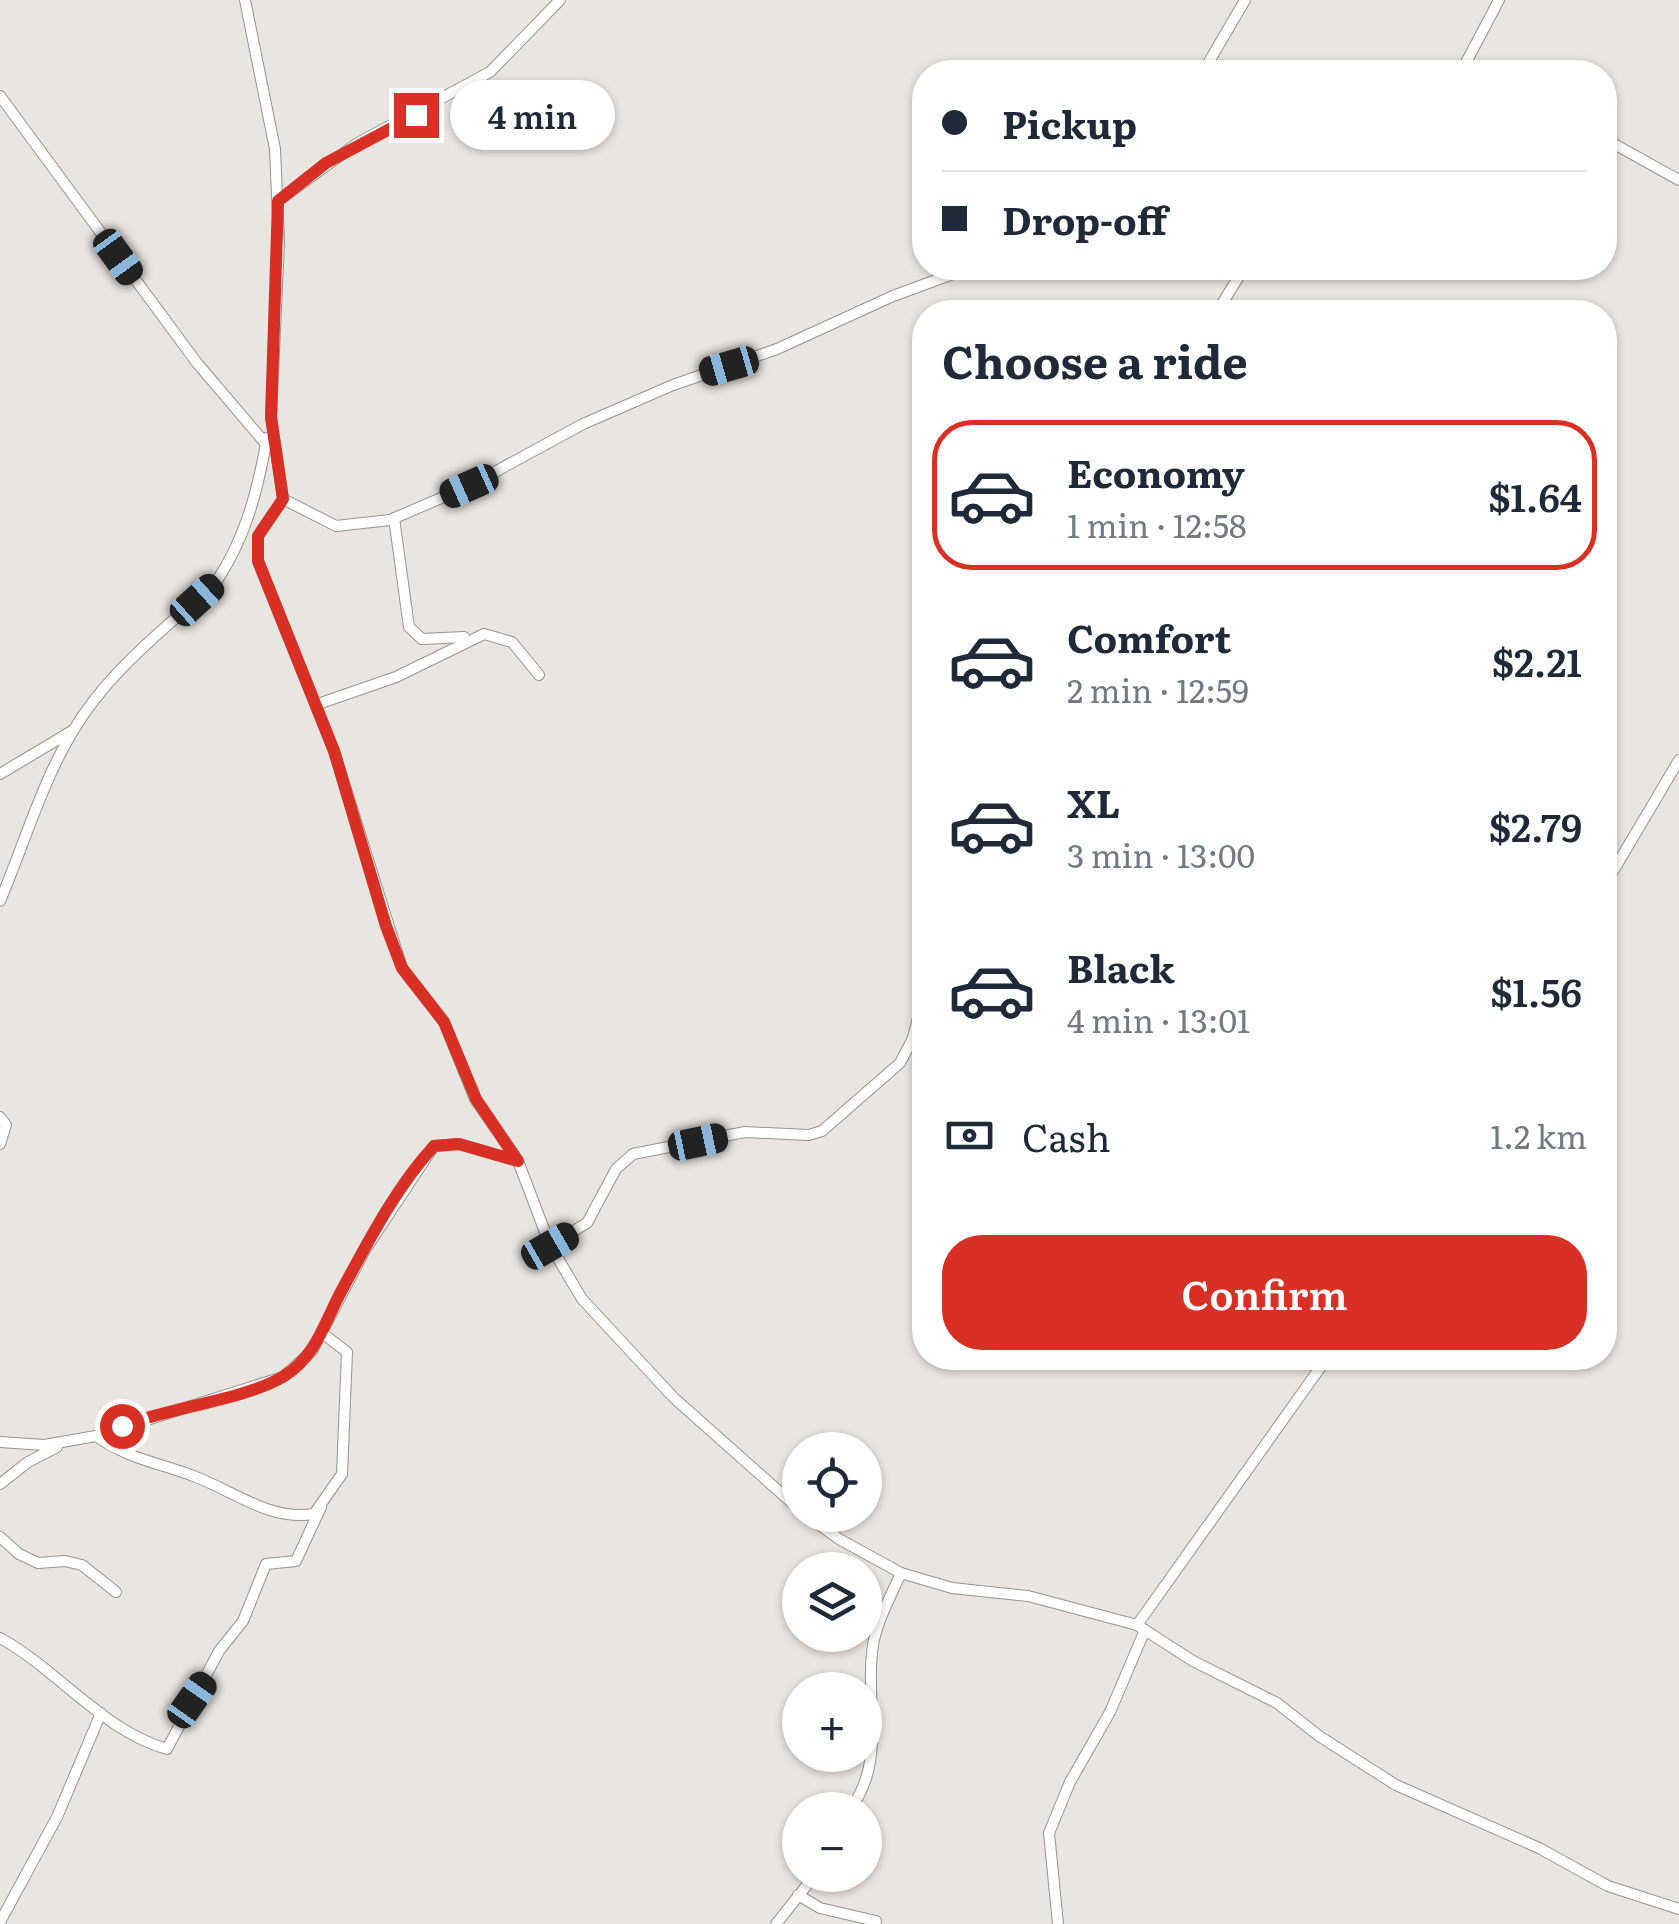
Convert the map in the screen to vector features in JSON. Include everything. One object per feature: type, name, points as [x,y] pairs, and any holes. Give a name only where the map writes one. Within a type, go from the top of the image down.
[{"type":"street","points":[[0,901],[54,764],[74,729],[124,664],[216,582],[252,507],[271,417],[278,201],[272,120],[245,0]]},
{"type":"street","points":[[278,201],[356,144],[490,72],[560,0]]},
{"type":"street","points":[[1210,60],[1246,0]]},
{"type":"street","points":[[1467,60],[1499,0]]},
{"type":"street","points":[[0,96],[187,350],[266,444]]},
{"type":"street","points":[[1617,146],[1679,180]]},
{"type":"street","points":[[283,499],[336,526],[394,518],[469,486],[584,424],[690,378],[777,350],[936,280]]},
{"type":"street","points":[[271,417],[283,499],[258,536],[258,561],[318,704],[402,968],[444,1022],[476,1099],[518,1161],[550,1246],[582,1300],[614,1338],[696,1418],[782,1494]]},
{"type":"street","points":[[394,518],[413,632],[422,638],[492,634],[512,642],[539,675]]},
{"type":"street","points":[[318,704],[396,677],[474,636]]},
{"type":"street","points":[[0,774],[74,729]]},
{"type":"street","points":[[1617,865],[1679,760]]},
{"type":"street","points":[[550,1246],[587,1223],[616,1169],[633,1154],[746,1132],[809,1135],[822,1131],[904,1057],[912,1031]]},
{"type":"street","points":[[0,1116],[6,1129],[0,1144]]},
{"type":"street","points":[[0,1484],[28,1462],[67,1443],[283,1377],[312,1351],[365,1250],[434,1146],[459,1144],[518,1161]]},
{"type":"street","points":[[0,1638],[48,1667],[101,1713],[160,1747],[170,1746],[220,1651],[243,1621],[266,1564],[296,1561],[321,1507],[342,1474],[347,1357],[344,1346],[322,1333]]},
{"type":"street","points":[[1058,1924],[1049,1833],[1070,1782],[1110,1712],[1141,1627],[1319,1370]]},
{"type":"street","points":[[96,1436],[120,1454],[201,1478],[270,1511],[309,1516],[321,1507]]},
{"type":"street","points":[[0,1442],[67,1443]]},
{"type":"street","points":[[828,1532],[901,1573],[952,1588],[1028,1596],[1141,1627],[1193,1660],[1277,1703],[1319,1736],[1396,1785],[1539,1848],[1608,1886],[1679,1909]]},
{"type":"street","points":[[0,1537],[18,1554],[38,1563],[65,1561],[82,1566],[116,1592]]},
{"type":"street","points":[[860,1792],[874,1751],[874,1642],[901,1573]]},
{"type":"street","points":[[0,1922],[57,1818],[101,1713]]},
{"type":"street","points":[[776,1924],[801,1892]]},
{"type":"street","points":[[798,1895],[820,1908],[876,1921]]},
{"type":"route","points":[[122,1426],[269,1383],[299,1364],[318,1341],[341,1292],[400,1192],[434,1146],[446,1142],[459,1144],[510,1162],[518,1161],[476,1099],[444,1022],[402,968],[334,751],[294,643],[264,581],[256,549],[258,536],[282,506],[283,499],[271,417],[278,201],[300,181],[356,144],[416,115]]}]
